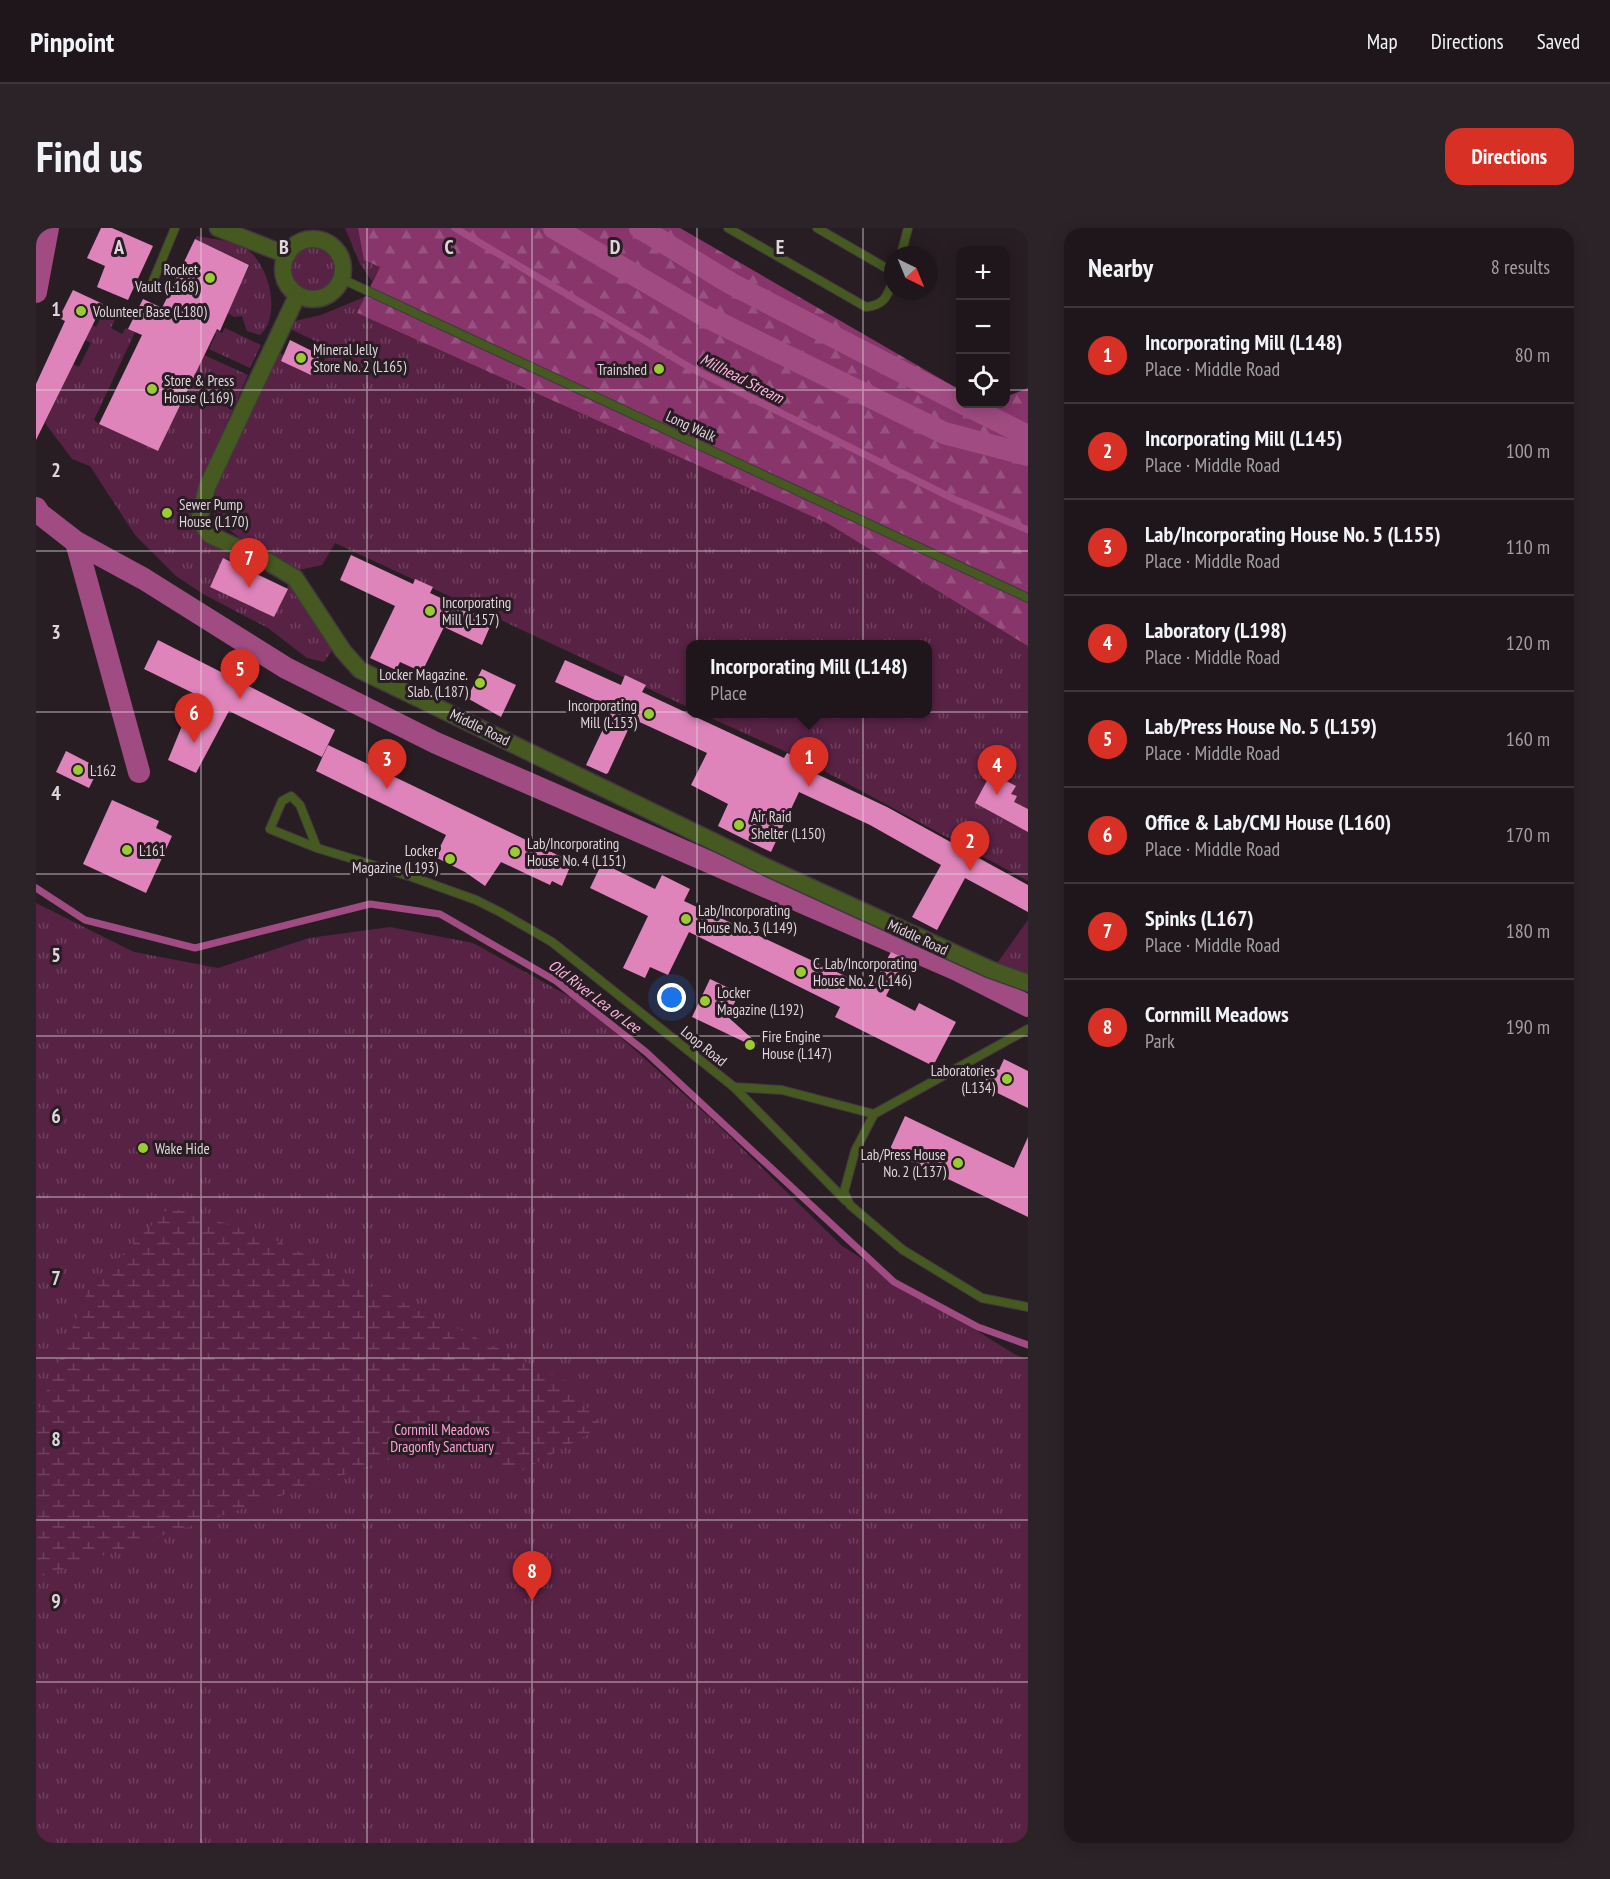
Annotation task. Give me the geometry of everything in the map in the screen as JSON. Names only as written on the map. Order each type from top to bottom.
[{"type":"street","points":[[218,228],[287,255]]},
{"type":"street","points":[[332,235],[344,266],[342,279],[334,292],[326,298],[316,300],[297,296],[285,282],[283,263],[287,255],[300,242],[332,235]]},
{"type":"street","name":"Middle Road","points":[[297,296],[207,487],[199,519],[210,535],[265,560],[295,578],[343,651],[360,670],[766,867],[989,969],[1028,983]]},
{"type":"lane","points":[[152,286],[176,228]]},
{"type":"lane","points":[[728,228],[866,307],[879,305],[884,300]]},
{"type":"lane","points":[[817,228],[884,267]]},
{"type":"lane","points":[[903,246],[908,228]]},
{"type":"lane","name":"Long Walk","points":[[342,279],[1028,598]]},
{"type":"lane","name":"Loop Road","points":[[317,848],[300,805],[291,796],[282,801],[270,830],[317,848],[412,876],[501,912],[552,942],[734,1087],[782,1090],[874,1114]]},
{"type":"lane","points":[[850,1205],[844,1192],[855,1151],[874,1114],[1026,1030]]},
{"type":"lane","points":[[734,1087],[850,1205],[903,1250],[982,1298],[1028,1307]]},
{"type":"green space","points":[[345,228],[373,228],[380,267],[372,281],[360,264]]},
{"type":"green space","points":[[358,228],[680,228],[956,388],[956,408],[1010,408],[1010,395],[1028,388],[1028,646],[827,523],[357,313],[380,267],[364,260]]},
{"type":"green space","points":[[197,236],[226,241],[243,247],[252,253],[259,263],[270,288],[271,302],[271,314],[267,326],[260,335],[247,331],[242,316],[234,317],[226,312],[250,265],[195,239]]},
{"type":"green space","points":[[308,244],[318,244],[327,248],[335,256],[339,270],[335,284],[327,292],[318,296],[308,296],[299,292],[291,284],[287,275],[287,265],[291,256],[299,248]]},
{"type":"green space","points":[[367,296],[1028,605],[1028,881],[802,759],[711,718],[932,718],[932,640],[686,640],[686,706],[335,543],[322,565],[294,571],[248,545],[214,517],[215,486],[287,336],[279,353],[319,371],[330,348],[286,327],[295,321],[321,315]]},
{"type":"green space","points":[[115,309],[119,311],[111,328],[122,334],[126,328],[135,332],[94,420],[99,424],[158,451],[204,355],[248,375],[200,483],[193,506],[196,523],[242,555],[240,560],[223,559],[210,586],[274,617],[289,584],[264,571],[266,568],[291,581],[335,646],[324,662],[307,658],[268,628],[203,594],[176,576],[135,535],[90,466],[72,459],[45,423],[73,364],[79,367],[91,343],[85,340],[92,325],[96,327],[103,313],[112,316]]},
{"type":"green space","points":[[210,327],[222,333],[225,328],[261,345],[250,368],[209,349],[216,334],[208,330]]},
{"type":"green space","name":"Cornmill Meadows Dragonfly Sanctuary","points":[[36,903],[134,952],[218,968],[309,938],[390,927],[473,943],[585,1005],[716,1123],[842,1246],[1014,1354],[1028,1360],[1028,1843],[36,1843]]},
{"type":"green space","points":[[1028,920],[1028,974],[998,962]]},
{"type":"green space","points":[[170,1207],[269,1237],[567,1382],[602,1427],[516,1474],[450,1439],[36,1578],[36,1417],[89,1288]]},
{"type":"building","points":[[101,228],[112,228],[153,246],[128,300],[97,287],[105,266],[87,258]]},
{"type":"building","name":"Store & Press House (L169)","points":[[195,239],[249,265],[220,331],[217,329],[158,451],[99,424],[142,335],[128,329],[143,299],[162,308]]},
{"type":"building","points":[[73,290],[103,304],[36,440],[36,384],[65,321],[59,318]]},
{"type":"building","name":"Mineral Jelly Store No. 2 (L165)","points":[[290,340],[320,355],[311,375],[281,361]]},
{"type":"building","name":"Incorporating Mill (L157)","points":[[351,555],[413,584],[415,579],[433,587],[430,593],[492,622],[482,645],[444,627],[422,672],[400,662],[396,670],[370,658],[395,606],[340,580]]},
{"type":"building","points":[[223,558],[288,589],[274,617],[210,587]]},
{"type":"building","points":[[158,640],[335,730],[322,757],[229,711],[196,773],[168,760],[195,694],[144,669]]},
{"type":"building","points":[[565,660],[621,685],[625,675],[646,685],[642,692],[686,712],[686,718],[698,718],[784,758],[787,753],[807,762],[804,768],[887,807],[956,845],[959,840],[979,851],[975,856],[1028,885],[1028,912],[965,878],[937,930],[912,917],[941,865],[870,825],[799,792],[771,852],[748,841],[718,826],[728,804],[691,785],[707,753],[633,719],[608,773],[586,765],[613,708],[555,682]]},
{"type":"building","points":[[482,669],[516,685],[501,717],[467,698]]},
{"type":"building","points":[[328,745],[572,862],[562,886],[552,881],[550,885],[501,862],[485,886],[465,872],[435,857],[446,835],[316,771]]},
{"type":"building","name":"L162","points":[[66,751],[99,768],[89,788],[56,772]]},
{"type":"building","points":[[991,773],[1016,786],[1011,794],[1017,796],[1014,802],[1028,809],[1028,832],[975,803]]},
{"type":"building","name":"L161","points":[[112,800],[159,821],[156,828],[172,836],[146,893],[83,864]]},
{"type":"building","points":[[602,863],[655,889],[662,875],[690,889],[684,901],[871,988],[891,952],[905,959],[886,996],[915,1011],[919,1003],[956,1022],[933,1066],[835,1017],[840,1007],[689,932],[668,975],[650,967],[645,978],[623,968],[648,916],[590,888]]},
{"type":"building","points":[[710,979],[739,993],[728,1017],[757,1043],[755,1047],[692,1017]]},
{"type":"building","name":"Laboratories (L134)","points":[[1004,1059],[1028,1071],[1028,1108],[983,1086],[992,1066],[999,1070]]},
{"type":"building","name":"Lab/Press House No. 2 (L137)","points":[[905,1116],[1014,1168],[1028,1137],[1028,1217],[889,1151]]},
{"type":"waterway","points":[[36,292],[48,228]]},
{"type":"waterway","name":"Millhead Stream","points":[[455,228],[691,368],[954,499],[1028,530]]},
{"type":"waterway","points":[[554,228],[705,316],[944,433],[1028,455]]},
{"type":"waterway","points":[[640,228],[730,283],[956,400]]},
{"type":"waterway","points":[[972,408],[1028,436]]},
{"type":"waterway","points":[[36,508],[40,514],[76,542],[144,579],[286,668],[436,743],[957,970],[1028,1006]]},
{"type":"waterway","points":[[76,542],[139,772]]},
{"type":"waterway","name":"Old River Lea or Lee","points":[[36,888],[85,920],[195,948],[370,904],[440,914],[556,981],[646,1052],[894,1282],[978,1327],[1028,1345]]},
{"type":"place","name":"Rocket Vault (L168)","points":[[210,278]]},
{"type":"place","name":"Volunteer Base (L180)","points":[[81,311]]},
{"type":"place","name":"Mineral Jelly Store No. 2 (L165)","points":[[301,358]]},
{"type":"place","name":"Trainshed","points":[[659,369]]},
{"type":"place","name":"Store & Press House (L169)","points":[[152,389]]},
{"type":"place","name":"Sewer Pump House (L170)","points":[[167,513]]},
{"type":"place","name":"Spinks (L167)","points":[[249,588]]},
{"type":"place","name":"Incorporating Mill (L157)","points":[[430,611]]},
{"type":"place","name":"Locker Magazine. Slab. (L187)","points":[[480,683]]},
{"type":"place","name":"Lab/Press House No. 5 (L159)","points":[[240,699]]},
{"type":"place","name":"Incorporating Mill (L153)","points":[[649,714]]},
{"type":"place","name":"Office & Lab/CMJ House (L160)","points":[[194,743]]},
{"type":"place","name":"L162","points":[[78,770]]},
{"type":"place","name":"Incorporating Mill (L148)","points":[[809,787]]},
{"type":"place","name":"Lab/Incorporating House No. 5 (L155)","points":[[387,789]]},
{"type":"place","name":"Laboratory (L198)","points":[[997,795]]},
{"type":"place","name":"Air Raid Shelter (L150)","points":[[739,825]]},
{"type":"place","name":"L161","points":[[127,850]]},
{"type":"place","name":"Lab/Incorporating House No. 4 (L151)","points":[[515,852]]},
{"type":"place","name":"Locker Magazine (L193)","points":[[450,859]]},
{"type":"place","name":"Incorporating Mill (L145)","points":[[970,871]]},
{"type":"place","name":"Lab/Incorporating House No. 3 (L149)","points":[[686,919]]},
{"type":"place","name":"C. Lab/Incorporating House No. 2 (L146)","points":[[801,972]]},
{"type":"place","name":"Locker Magazine (L192)","points":[[705,1001]]},
{"type":"place","name":"Fire Engine House (L147)","points":[[750,1045]]},
{"type":"place","name":"Laboratories (L134)","points":[[1007,1079]]},
{"type":"place","name":"Wake Hide","points":[[143,1148]]},
{"type":"place","name":"Lab/Press House No. 2 (L137)","points":[[958,1163]]},
{"type":"place","name":"Cornmill Meadows","points":[[532,1601]]}]
